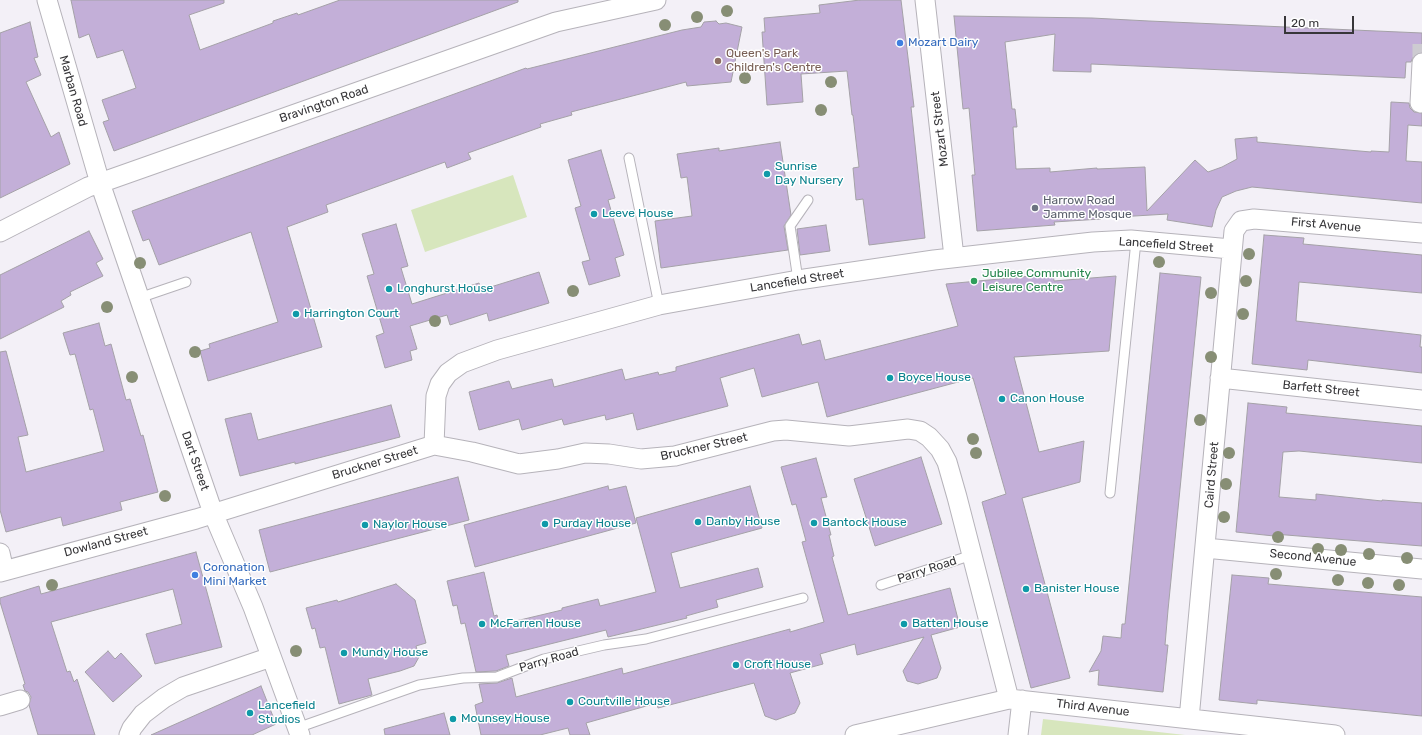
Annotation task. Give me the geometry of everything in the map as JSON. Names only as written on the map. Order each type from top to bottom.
[{"type":"street","name":"Marban Road","points":[[47,0],[100,182]]},
{"type":"street","name":"Bravington Road","points":[[0,232],[100,182],[556,22],[656,0]]},
{"type":"street","name":"Mozart Street","points":[[925,0],[954,257]]},
{"type":"street","points":[[1420,103],[1422,63]]},
{"type":"street","name":"Dart Street","points":[[100,182],[213,513],[253,607],[298,732]]},
{"type":"street","name":"First Avenue","points":[[1233,240],[1241,221],[1254,219],[1422,233]]},
{"type":"street","name":"Lancefield Street","points":[[434,445],[436,396],[440,384],[448,373],[462,363],[497,350],[659,305],[798,280],[954,257],[1093,242],[1233,240]]},
{"type":"street","name":"Caird Street","points":[[1189,719],[1233,240]]},
{"type":"street","name":"Barfett Street","points":[[1220,378],[1422,400]]},
{"type":"street","name":"Bruckner Street","points":[[213,513],[434,445],[519,464],[558,459],[586,453],[609,454],[641,459],[675,456],[773,431],[786,430],[850,436],[908,429],[920,431],[929,437],[940,448],[947,462],[972,555],[1016,699]]},
{"type":"street","name":"Dowland Street","points":[[1,565],[213,513]]},
{"type":"street","name":"Second Avenue","points":[[1205,548],[1422,569]]},
{"type":"street","points":[[129,735],[132,728],[143,714],[164,698],[183,687],[271,657]]},
{"type":"street","points":[[1016,699],[1018,735]]},
{"type":"street","name":"Third Avenue","points":[[854,735],[1016,699],[1335,735]]},
{"type":"street","points":[[0,706],[20,700]]},
{"type":"lane","points":[[629,158],[659,305]]},
{"type":"lane","points":[[798,280],[790,226],[808,200]]},
{"type":"lane","points":[[1110,493],[1136,241]]},
{"type":"lane","points":[[139,298],[186,282]]},
{"type":"lane","name":"Parry Road","points":[[881,585],[972,555]]},
{"type":"lane","name":"Parry Road","points":[[298,732],[419,685],[463,678],[497,677],[544,659],[604,645],[646,639],[803,598]]},
{"type":"green space","points":[[513,175],[527,217],[425,252],[411,210]]},
{"type":"green space","points":[[1043,719],[1185,735],[1041,735]]},
{"type":"building","points":[[71,0],[224,0],[224,3],[189,15],[200,50],[273,23],[273,21],[297,13],[298,15],[340,0],[518,0],[518,2],[114,151],[103,122],[109,120],[102,100],[136,88],[123,50],[97,58],[89,34],[79,38]]},
{"type":"building","points":[[860,0],[901,0],[914,107],[911,107],[925,238],[869,245],[863,199],[856,200],[853,168],[859,167],[847,71],[801,74],[803,102],[767,105],[762,32],[765,32],[764,18],[820,13],[819,5]]},
{"type":"building","points":[[954,16],[1092,18],[1422,33],[1422,52],[1417,53],[1411,62],[1406,62],[1405,78],[1091,64],[1091,72],[1053,71],[1055,34],[1005,42],[1012,109],[1015,109],[1017,127],[1013,127],[1016,169],[1050,168],[1050,172],[1097,168],[1145,167],[1147,211],[1195,160],[1208,172],[1237,159],[1235,139],[1257,137],[1257,142],[1371,152],[1389,152],[1391,102],[1409,103],[1410,108],[1414,112],[1422,113],[1422,126],[1408,125],[1406,161],[1422,162],[1422,203],[1252,187],[1236,191],[1222,197],[1216,210],[1212,227],[1167,220],[1168,214],[1054,222],[1055,225],[977,231],[972,175],[975,175],[969,108],[963,109]]},
{"type":"building","points":[[716,21],[719,24],[726,23],[742,27],[731,82],[687,86],[686,82],[571,112],[572,115],[540,124],[541,127],[468,153],[471,159],[447,168],[445,162],[326,205],[328,212],[287,227],[322,347],[208,381],[200,351],[210,348],[209,344],[278,322],[251,232],[159,265],[149,239],[143,241],[132,211],[526,68],[527,69],[682,30],[701,27],[704,22]]},
{"type":"building","points":[[30,22],[38,57],[34,58],[41,75],[26,82],[51,137],[59,132],[70,164],[0,198],[0,33]]},
{"type":"building","points":[[780,142],[791,215],[784,226],[788,250],[661,268],[655,221],[692,216],[687,177],[681,178],[677,154],[719,148],[719,151]]},
{"type":"building","name":"Leeve House","points":[[601,150],[615,198],[608,200],[624,255],[615,258],[620,276],[589,285],[582,262],[590,260],[575,208],[581,206],[568,160]]},
{"type":"building","points":[[396,224],[408,266],[401,268],[412,304],[479,283],[481,290],[539,272],[549,303],[489,321],[487,313],[450,325],[447,315],[410,326],[417,349],[410,351],[412,360],[385,368],[376,336],[384,333],[367,276],[374,274],[362,234]]},
{"type":"building","points":[[826,225],[830,251],[800,255],[797,229]]},
{"type":"building","points":[[89,231],[103,259],[96,263],[103,276],[70,292],[71,295],[61,301],[64,307],[0,339],[0,275]]},
{"type":"building","points":[[1264,235],[1304,238],[1303,244],[1422,255],[1422,293],[1299,282],[1296,321],[1421,335],[1420,347],[1422,347],[1422,373],[1308,360],[1307,370],[1252,364]]},
{"type":"building","points":[[1160,273],[1201,277],[1168,610],[1165,645],[1168,645],[1163,692],[1098,685],[1099,670],[1089,672],[1101,651],[1103,636],[1121,638],[1122,624],[1125,624]]},
{"type":"building","points":[[1053,274],[1054,281],[1116,276],[1109,351],[1014,357],[1039,452],[1084,441],[1080,482],[1022,498],[1070,678],[1031,688],[982,502],[1006,494],[973,378],[827,417],[818,382],[762,397],[754,368],[720,378],[728,406],[637,430],[633,413],[606,420],[605,415],[564,425],[562,419],[522,430],[519,419],[479,430],[469,392],[509,381],[512,389],[552,379],[554,387],[622,369],[625,380],[658,372],[659,375],[676,371],[676,367],[799,334],[802,345],[820,340],[825,360],[958,326],[946,284]]},
{"type":"building","points":[[99,323],[105,346],[111,344],[126,400],[130,399],[141,436],[143,435],[158,492],[120,502],[122,510],[63,526],[61,517],[6,532],[0,510],[0,352],[6,351],[28,435],[18,437],[26,472],[104,451],[93,409],[90,410],[75,354],[70,355],[63,333]]},
{"type":"building","points":[[1248,403],[1287,407],[1286,413],[1422,426],[1422,463],[1299,451],[1283,452],[1279,497],[1316,500],[1316,494],[1382,501],[1422,503],[1422,546],[1236,532]]},
{"type":"building","points":[[391,405],[400,437],[295,464],[295,462],[240,476],[225,419],[251,413],[258,440]]},
{"type":"building","points":[[921,457],[942,524],[875,546],[854,479]]},
{"type":"building","points":[[816,458],[827,497],[821,498],[831,535],[829,535],[834,556],[832,557],[848,615],[950,588],[960,627],[931,635],[941,668],[937,678],[918,684],[907,681],[903,671],[924,637],[857,655],[855,644],[820,654],[823,664],[790,673],[800,703],[795,713],[776,720],[765,716],[754,683],[658,708],[657,703],[586,723],[590,735],[570,735],[568,728],[540,735],[481,735],[475,705],[483,702],[479,684],[497,683],[512,678],[516,697],[622,668],[623,674],[790,629],[790,632],[824,622],[802,542],[806,541],[796,504],[792,505],[781,467]]},
{"type":"building","name":"Naylor House","points":[[458,477],[469,520],[270,572],[259,530]]},
{"type":"building","name":"Purday House","points":[[608,486],[609,490],[626,486],[636,523],[475,567],[464,525]]},
{"type":"building","points":[[750,486],[762,528],[671,553],[680,588],[758,568],[763,587],[716,600],[718,607],[686,616],[687,618],[608,637],[606,630],[506,655],[509,666],[496,671],[476,672],[465,623],[461,624],[457,605],[453,606],[447,581],[484,572],[494,616],[497,615],[499,625],[562,610],[562,608],[598,599],[600,606],[656,592],[636,518]]},
{"type":"building","points":[[196,552],[222,647],[155,664],[146,634],[182,624],[173,589],[51,622],[67,672],[70,671],[74,682],[77,679],[95,735],[38,735],[29,705],[31,697],[28,692],[25,691],[23,685],[25,684],[0,598],[39,586],[41,594]]},
{"type":"building","points":[[1232,575],[1269,578],[1268,584],[1422,597],[1422,716],[1257,700],[1257,704],[1219,700]]},
{"type":"building","points":[[396,584],[415,600],[426,643],[416,646],[419,657],[414,666],[368,679],[372,695],[339,704],[325,647],[320,648],[315,628],[312,629],[306,608],[337,600],[338,602]]},
{"type":"building","points":[[108,651],[115,659],[121,653],[142,676],[113,702],[85,672]]},
{"type":"building","points":[[261,686],[276,724],[252,735],[151,735]]},
{"type":"building","points":[[444,713],[450,735],[385,735],[384,729]]},
{"type":"tunnel","points":[[1422,44],[1422,63]]},
{"type":"place","name":"Mozart Dairy","points":[[900,43]]},
{"type":"place","name":"Queen's Park Children's Centre","points":[[718,61]]},
{"type":"place","name":"Sunrise Day Nursery","points":[[767,174]]},
{"type":"place","name":"Harrow Road Jamme Mosque","points":[[1035,208]]},
{"type":"place","name":"Leeve House","points":[[594,214]]},
{"type":"place","name":"Jubilee Community Leisure Centre","points":[[974,281]]},
{"type":"place","name":"Longhurst House","points":[[389,289]]},
{"type":"place","name":"Harrington Court","points":[[296,314]]},
{"type":"place","name":"Boyce House","points":[[890,378]]},
{"type":"place","name":"Canon House","points":[[1002,399]]},
{"type":"place","name":"Danby House","points":[[698,522]]},
{"type":"place","name":"Bantock House","points":[[814,523]]},
{"type":"place","name":"Purday House","points":[[545,524]]},
{"type":"place","name":"Naylor House","points":[[365,525]]},
{"type":"place","name":"Coronation Mini Market","points":[[195,575]]},
{"type":"place","name":"Banister House","points":[[1026,589]]},
{"type":"place","name":"McFarren House","points":[[482,624]]},
{"type":"place","name":"Batten House","points":[[904,624]]},
{"type":"place","name":"Mundy House","points":[[344,653]]},
{"type":"place","name":"Croft House","points":[[736,665]]},
{"type":"place","name":"Courtville House","points":[[570,702]]},
{"type":"place","name":"Lancefield Studios","points":[[250,713]]},
{"type":"place","name":"Mounsey House","points":[[453,719]]}]
